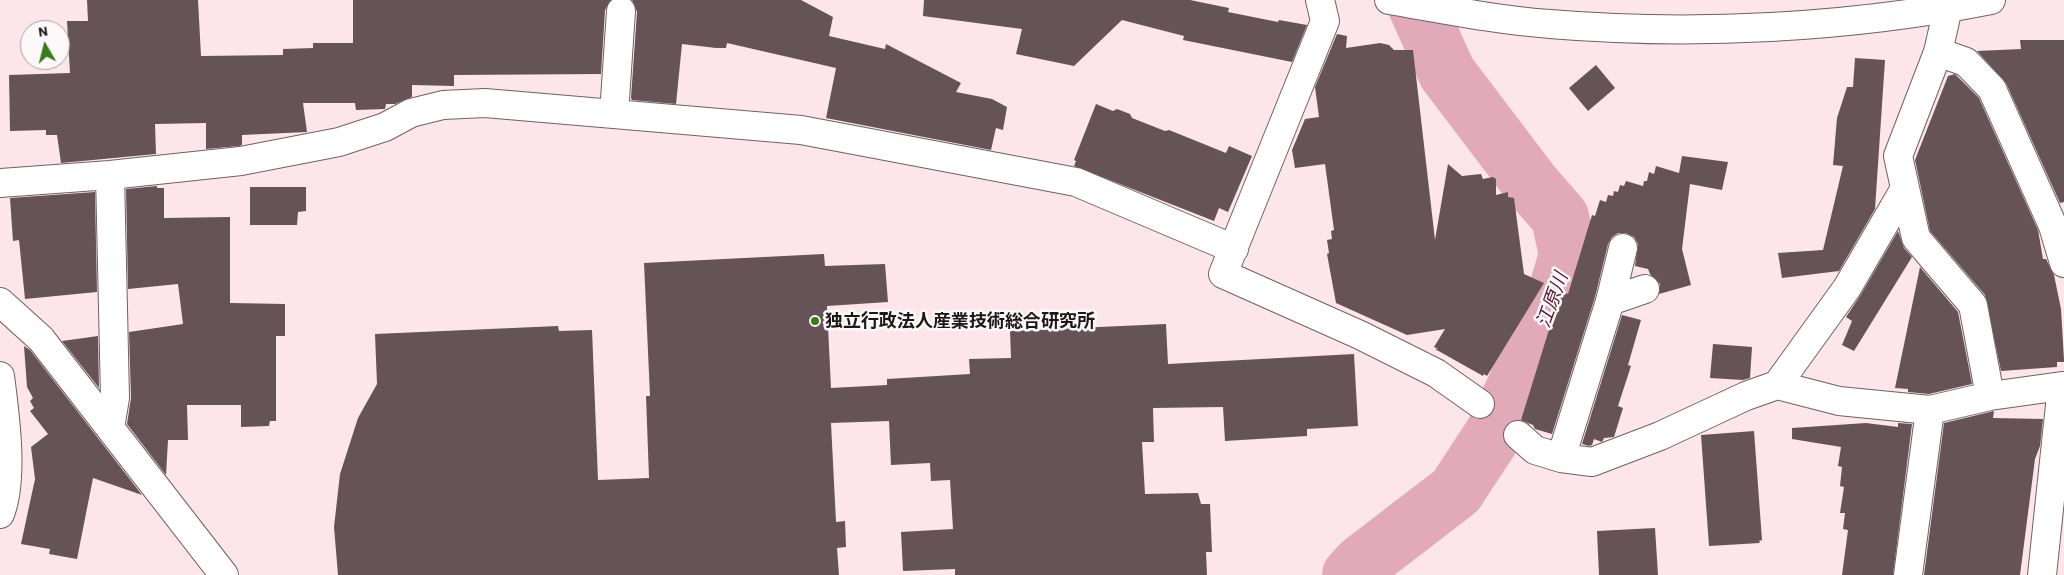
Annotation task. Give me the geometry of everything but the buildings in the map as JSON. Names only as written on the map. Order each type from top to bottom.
[{"type":"street","points":[[1320,0],[1325,21],[1234,249],[1222,274],[1360,335],[1436,372],[1480,404]]},
{"type":"street","points":[[1389,0],[1548,24],[1661,30],[1777,27],[1948,8],[1991,0]]},
{"type":"street","points":[[1948,8],[1938,52],[1898,156],[1916,238],[1973,304],[1990,396]]},
{"type":"street","points":[[614,114],[621,11]]},
{"type":"street","points":[[1938,52],[1966,62],[1992,89],[2054,226],[2064,263]]},
{"type":"street","points":[[0,184],[110,175],[240,161],[339,142],[385,127],[411,113],[443,104],[485,103],[801,130],[1076,182],[1234,249]]},
{"type":"street","points":[[110,175],[115,398],[110,428]]},
{"type":"street","points":[[1777,385],[1847,288],[1904,190]]},
{"type":"street","points":[[1561,458],[1610,301],[1623,248]]},
{"type":"street","points":[[1610,301],[1645,288]]},
{"type":"street","points":[[0,302],[40,339],[224,575]]},
{"type":"street","points":[[0,376],[4,408],[7,482],[0,514]]},
{"type":"street","points":[[1518,435],[1535,450],[1561,458],[1592,462],[1660,436],[1746,396],[1777,385],[1839,401],[1930,410],[1990,396],[2063,385],[2054,547],[2042,575]]},
{"type":"street","points":[[1908,575],[1930,410]]},
{"type":"waterway","name":"江原川","points":[[1351,575],[1361,564],[1456,491],[1494,433],[1553,306],[1568,255],[1560,217],[1532,185],[1447,73],[1414,0]]},
{"type":"place","name":"独立行政法人産業技術総合研究所","points":[[815,321]]}]
